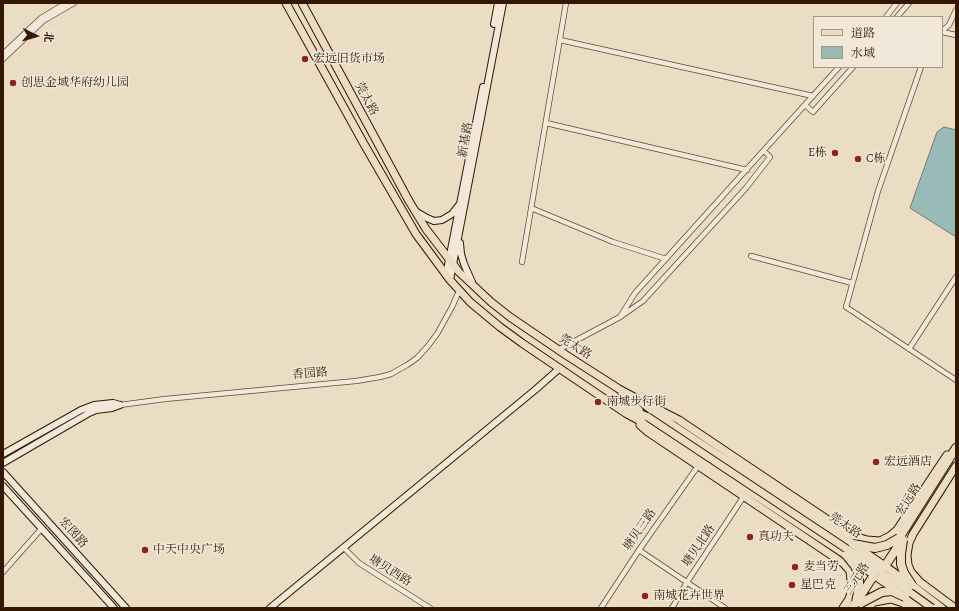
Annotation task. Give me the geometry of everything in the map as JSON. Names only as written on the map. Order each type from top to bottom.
[{"type":"highway","name":"宏远路","points":[[884,565],[954,458],[956,447]]},
{"type":"highway","points":[[853,544],[875,548],[901,539],[901,564],[904,573],[912,585]]},
{"type":"highway","points":[[846,555],[855,566],[859,576],[859,606]]},
{"type":"highway","name":"三元路","points":[[859,606],[884,565]]},
{"type":"highway","points":[[859,606],[882,592],[892,591],[906,597]]},
{"type":"main road","name":"莞太路","points":[[286,3],[416,234],[448,278],[470,302],[500,327],[627,414],[653,428],[846,555],[921,608]]},
{"type":"main road","name":"莞太路","points":[[302,3],[414,210],[426,229],[452,262],[473,285],[510,317],[558,350],[619,389],[636,398],[659,416],[853,544],[942,608]]},
{"type":"main road","points":[[619,389],[632,404],[648,417],[880,571],[932,608]]},
{"type":"main road","points":[[636,398],[679,420],[854,536],[867,540],[890,543],[899,548],[905,556],[911,572],[920,582],[955,608]]},
{"type":"main road","points":[[610,401],[630,408],[648,417]]},
{"type":"main road","points":[[627,414],[648,432],[843,563],[850,571],[852,580],[852,589],[849,599],[843,608]]},
{"type":"main road","points":[[911,608],[903,603],[891,599],[873,599],[856,589],[850,571],[851,561],[862,546],[871,542],[880,541],[890,536],[896,530],[948,454],[956,447]]},
{"type":"main road","points":[[859,606],[892,597],[900,592],[906,584],[909,575],[907,555],[909,543],[913,534],[956,466]]},
{"type":"street","points":[[3,54],[41,18],[66,3]]},
{"type":"street","points":[[3,59],[43,21],[74,3]]},
{"type":"street","name":"新基路","points":[[452,262],[461,202],[498,3]]},
{"type":"street","name":"新基路","points":[[448,278],[460,234],[503,3]]},
{"type":"street","points":[[522,262],[566,3]]},
{"type":"street","points":[[887,16],[897,3]]},
{"type":"street","points":[[898,16],[909,3]]},
{"type":"street","points":[[943,31],[949,25],[956,10]]},
{"type":"street","points":[[943,32],[956,35]]},
{"type":"street","points":[[560,40],[813,96]]},
{"type":"street","points":[[620,317],[634,293],[838,68]]},
{"type":"street","points":[[805,105],[813,112],[852,68]]},
{"type":"street","points":[[921,68],[878,190],[846,307],[956,380]]},
{"type":"street","points":[[546,123],[747,170]]},
{"type":"street","points":[[558,350],[620,317],[643,301],[746,188],[770,157],[764,151]]},
{"type":"street","points":[[414,210],[434,221],[442,220],[452,214],[461,202]]},
{"type":"street","points":[[531,208],[613,242],[666,259]]},
{"type":"street","points":[[460,234],[461,254],[467,273],[473,285]]},
{"type":"street","points":[[751,256],[852,283]]},
{"type":"street","points":[[909,349],[956,277]]},
{"type":"street","name":"香园路","points":[[3,462],[96,410],[165,399],[356,381],[391,374],[417,358],[428,346],[437,334],[459,291]]},
{"type":"street","points":[[270,608],[560,368]]},
{"type":"street","name":"香园路","points":[[3,454],[81,410],[98,405],[113,403],[120,405]]},
{"type":"street","name":"塘贝三路","points":[[601,608],[639,550],[698,466]]},
{"type":"street","name":"宏图路","points":[[3,472],[126,608]]},
{"type":"street","name":"宏图路","points":[[3,486],[114,608]]},
{"type":"street","name":"塘贝北路","points":[[672,608],[687,582],[744,496]]},
{"type":"street","points":[[3,572],[42,528]]},
{"type":"street","name":"塘贝西路","points":[[343,547],[359,563],[430,608]]},
{"type":"street","points":[[639,550],[725,608]]},
{"type":"water","points":[[944,127],[956,130],[956,237],[910,208],[937,132]]},
{"type":"place","name":"宏远旧货市场","points":[[305,59]]},
{"type":"place","name":"创思金域华府幼儿园","points":[[13,83]]},
{"type":"place","name":"E栋","points":[[835,153]]},
{"type":"place","name":"C栋","points":[[858,159]]},
{"type":"place","name":"南城步行街","points":[[598,402]]},
{"type":"place","name":"宏远酒店","points":[[876,462]]},
{"type":"place","name":"真功夫","points":[[750,537]]},
{"type":"place","name":"中天中央广场","points":[[145,550]]},
{"type":"place","name":"麦当劳","points":[[795,567]]},
{"type":"place","name":"星巴克","points":[[792,585]]},
{"type":"place","name":"南城花卉世界","points":[[645,596]]}]
